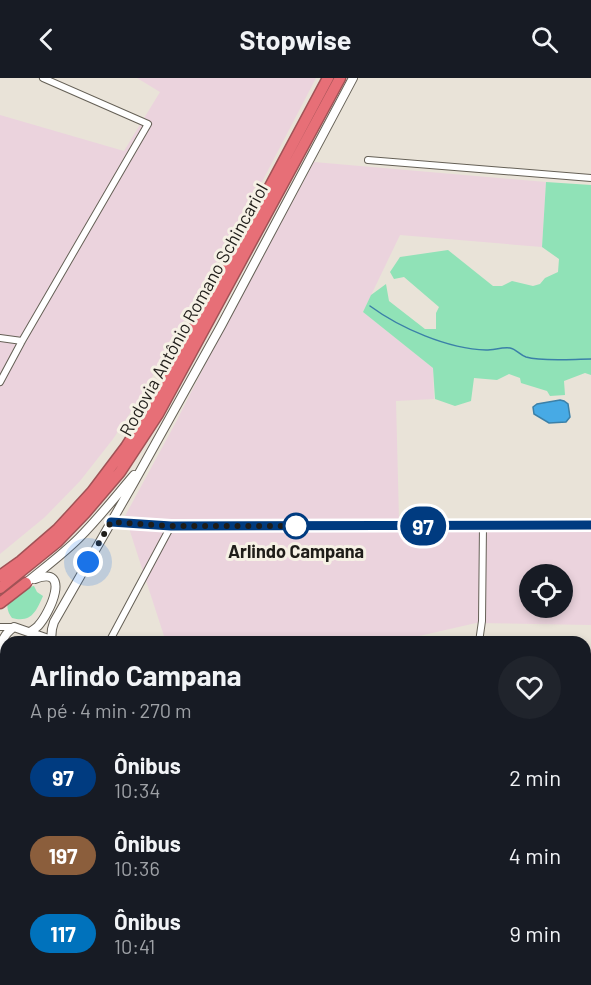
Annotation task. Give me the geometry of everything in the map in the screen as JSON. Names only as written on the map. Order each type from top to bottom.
[{"type":"highway","name":"Rodovia Antônio Romano Schincariol","points":[[0,576],[58,529],[92,492],[126,447],[154,403],[328,78]]},
{"type":"highway","name":"Rodovia Antônio Romano Schincariol","points":[[0,588],[57,542],[120,472],[158,414],[340,78]]},
{"type":"highway","points":[[0,603],[26,583]]},
{"type":"street","points":[[0,382],[148,124],[44,78]]},
{"type":"street","points":[[53,636],[54,622],[221,326],[353,78]]},
{"type":"street","points":[[368,160],[591,178]]},
{"type":"street","points":[[0,338],[22,341]]},
{"type":"street","points":[[26,583],[55,560],[84,532],[146,460]]},
{"type":"street","points":[[111,522],[171,526],[591,525]]},
{"type":"street","points":[[480,636],[483,525]]},
{"type":"street","points":[[112,636],[171,526]]},
{"type":"street","points":[[26,583],[45,576],[55,580],[56,587],[42,621],[30,632]]},
{"type":"street","points":[[0,627],[14,627],[41,636]]},
{"type":"street","points":[[5,636],[14,627]]},
{"type":"shaded area","points":[[137,78],[316,78],[264,178],[142,395],[113,439],[80,481],[45,517],[0,554],[0,115],[124,151],[160,92]]},
{"type":"shaded area","points":[[314,162],[546,182],[542,247],[400,235],[363,312],[433,368],[434,399],[396,401],[399,519],[591,519],[591,625],[476,623],[419,636],[164,636],[125,516]]},
{"type":"green space","points":[[546,182],[591,185],[591,375],[585,373],[564,381],[565,395],[550,396],[547,391],[521,383],[520,378],[509,374],[497,380],[474,378],[471,401],[455,406],[435,399],[433,368],[363,312],[371,295],[386,284],[389,301],[425,329],[436,329],[436,313],[439,307],[404,277],[394,279],[390,272],[400,257],[448,250],[493,286],[502,286],[512,281],[533,286],[540,284],[545,278],[558,272],[559,259],[542,247]]},
{"type":"green space","points":[[34,586],[43,596],[35,611],[24,619],[12,618],[8,611],[8,603],[12,598]]},
{"type":"water","points":[[560,400],[568,404],[570,417],[566,422],[549,423],[534,414],[533,407],[537,404]]},
{"type":"waterway","points":[[370,306],[395,322],[425,336],[456,346],[486,350],[510,348],[526,357],[541,359],[591,359]]},
{"type":"bus line","name":"97","points":[[111,522],[171,526],[591,525]]},
{"type":"place","name":"Arlindo Campana","points":[[296,526]]},
{"type":"route","points":[[88,562],[111,522],[171,526],[306,526],[296,526]]}]
